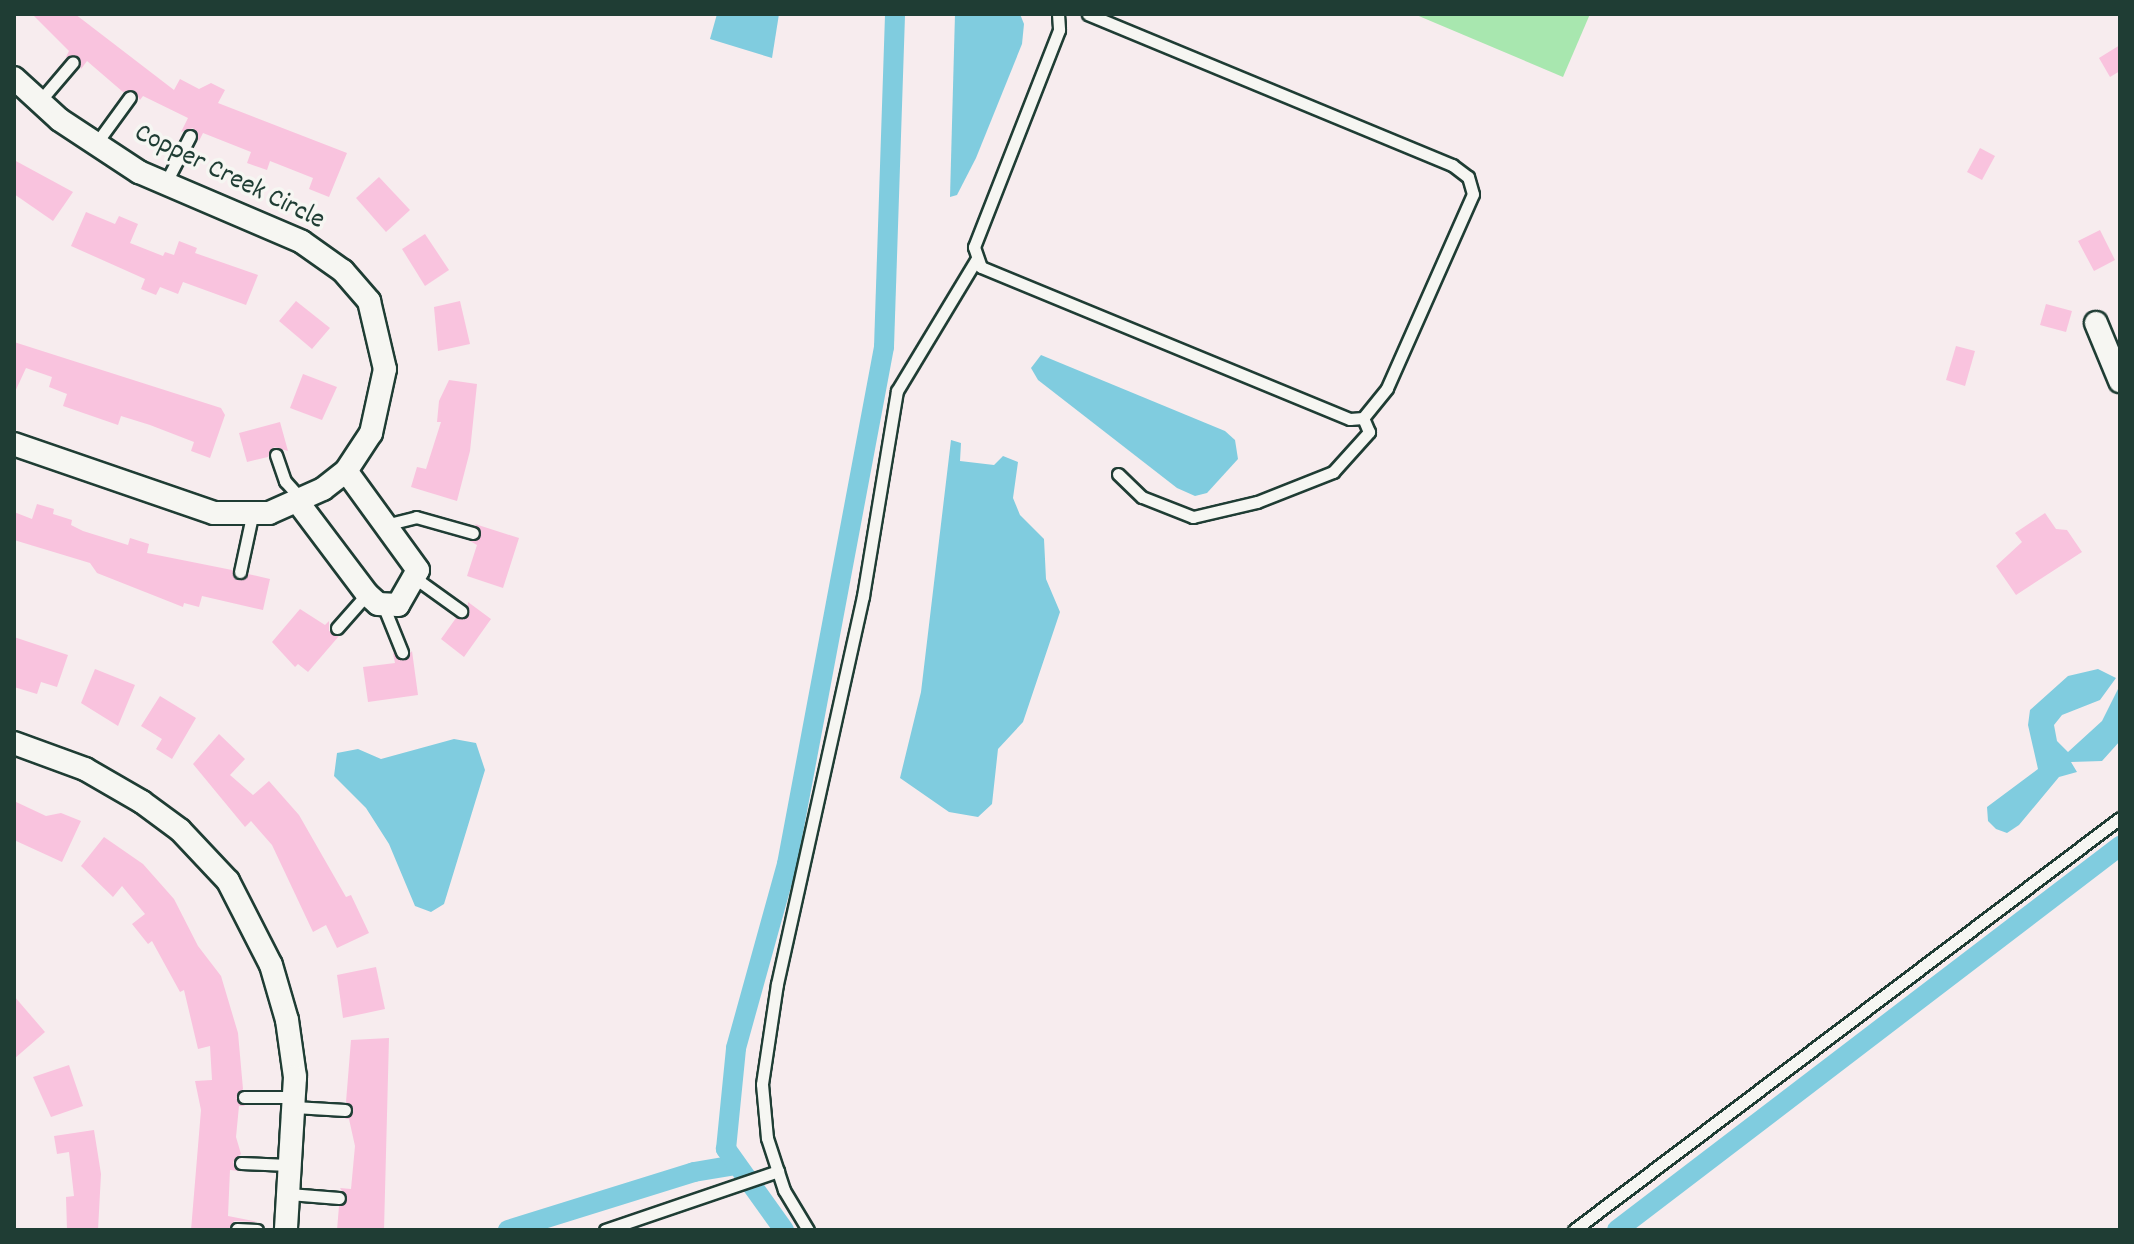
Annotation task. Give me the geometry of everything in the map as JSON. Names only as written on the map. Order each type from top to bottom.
[{"type":"street","name":"Copper Creek Circle","points":[[14,78],[94,145],[165,184],[302,242],[343,271],[369,301],[380,330],[385,369],[380,407],[346,471]]},
{"type":"street","points":[[2096,323],[2120,381]]},
{"type":"street","points":[[14,444],[214,513],[252,516],[299,500],[346,471],[418,570],[398,605],[374,599],[299,500]]},
{"type":"street","points":[[14,743],[85,769],[142,802],[180,830],[228,881],[271,965],[287,1020],[294,1102],[286,1230]]},
{"type":"lane","points":[[1058,14],[1059,30],[974,247],[976,260],[981,267],[1350,419],[1363,418],[1387,388],[1473,194],[1468,177],[1452,165],[1088,14]]},
{"type":"lane","points":[[39,102],[73,62]]},
{"type":"lane","points":[[94,145],[130,97]]},
{"type":"lane","points":[[165,184],[190,136]]},
{"type":"lane","points":[[808,1230],[777,1171],[767,1138],[762,1084],[775,998],[863,596],[897,391],[976,260]]},
{"type":"lane","points":[[1118,474],[1142,497],[1193,517],[1257,502],[1333,472],[1369,432],[1363,418]]},
{"type":"lane","points":[[276,455],[285,481],[299,500]]},
{"type":"lane","points":[[240,572],[252,516]]},
{"type":"lane","points":[[385,525],[416,517],[473,533]]},
{"type":"lane","points":[[415,578],[461,611]]},
{"type":"lane","points":[[337,628],[374,599],[402,652]]},
{"type":"lane","points":[[1574,1230],[2120,818]]},
{"type":"lane","points":[[244,1097],[345,1110]]},
{"type":"lane","points":[[241,1163],[289,1165]]},
{"type":"lane","points":[[605,1230],[727,1185],[777,1171]]},
{"type":"lane","points":[[289,1194],[339,1198]]},
{"type":"lane","points":[[237,1229],[257,1230]]},
{"type":"green space","points":[[1414,14],[1590,14],[1563,77]]},
{"type":"water","points":[[717,14],[779,14],[772,58],[710,39]]},
{"type":"water","points":[[955,14],[1020,14],[1024,24],[1022,44],[976,158],[957,195],[950,197]]},
{"type":"water","points":[[1041,355],[1225,431],[1235,440],[1238,459],[1207,493],[1195,496],[1177,488],[1038,380],[1031,368]]},
{"type":"water","points":[[951,440],[961,443],[960,461],[994,465],[1003,456],[1018,462],[1013,498],[1020,515],[1044,539],[1046,579],[1060,612],[1023,722],[998,749],[992,804],[978,817],[949,812],[900,778],[921,692]]},
{"type":"water","points":[[2098,669],[2116,678],[2100,700],[2062,715],[2054,725],[2057,741],[2068,752],[2102,721],[2120,685],[2120,741],[2102,761],[2071,762],[2077,772],[2059,777],[2019,825],[2007,833],[1996,829],[1988,821],[1987,807],[2038,769],[2028,725],[2030,710],[2068,676]]},
{"type":"water","points":[[454,739],[476,743],[485,770],[444,904],[431,912],[415,906],[389,844],[366,808],[334,776],[337,753],[358,749],[381,759]]},
{"type":"building","points":[[32,14],[75,14],[174,90],[180,79],[199,89],[211,83],[225,90],[218,103],[347,153],[329,197],[309,189],[313,178],[270,161],[267,170],[247,163],[251,152],[203,133],[199,141],[193,128],[181,132],[188,118],[143,96],[140,100],[134,90],[123,92],[87,61],[81,69],[79,56],[66,57],[69,51]]},
{"type":"building","points":[[2120,45],[2120,71],[2110,77],[2099,58]]},
{"type":"building","points":[[1980,148],[1995,156],[1982,180],[1967,172]]},
{"type":"building","points":[[14,160],[73,192],[53,221],[14,194]]},
{"type":"building","points":[[379,177],[410,210],[386,232],[356,198]]},
{"type":"building","points":[[86,212],[115,224],[119,216],[138,224],[130,243],[163,256],[165,252],[174,255],[179,241],[197,248],[195,253],[258,275],[246,305],[183,282],[178,294],[160,287],[156,295],[141,289],[145,279],[71,246]]},
{"type":"building","points":[[2100,230],[2115,260],[2094,271],[2078,241]]},
{"type":"building","points":[[425,234],[449,270],[425,286],[402,249]]},
{"type":"building","points":[[296,301],[330,328],[312,349],[279,321]]},
{"type":"building","points":[[460,301],[470,344],[438,351],[434,307]]},
{"type":"building","points":[[2046,304],[2072,311],[2066,332],[2040,325]]},
{"type":"building","points":[[14,342],[221,408],[225,415],[210,458],[191,451],[194,442],[150,425],[121,416],[118,425],[63,406],[67,394],[49,387],[52,377],[26,368],[14,394]]},
{"type":"building","points":[[1956,346],[1975,351],[1965,386],[1946,380]]},
{"type":"building","points":[[303,374],[337,387],[322,420],[290,408]]},
{"type":"building","points":[[449,380],[477,384],[470,451],[457,501],[411,487],[417,467],[426,469],[441,422],[437,422],[439,401]]},
{"type":"building","points":[[280,422],[288,451],[274,447],[268,457],[247,462],[239,433]]},
{"type":"building","points":[[37,504],[54,509],[53,514],[72,520],[71,525],[83,531],[128,545],[130,538],[149,544],[147,553],[232,570],[239,580],[248,574],[270,579],[263,610],[202,596],[199,607],[184,603],[183,607],[97,573],[90,563],[14,540],[14,512],[32,519]]},
{"type":"building","points":[[2045,513],[2056,529],[2067,530],[2082,552],[2016,595],[1996,566],[2022,542],[2015,533]]},
{"type":"building","points":[[475,524],[519,538],[503,588],[467,576],[477,545],[470,541],[481,535]]},
{"type":"building","points":[[468,602],[491,619],[464,657],[441,639],[456,618],[467,617]]},
{"type":"building","points":[[300,609],[325,625],[329,621],[329,631],[339,636],[308,672],[298,664],[295,667],[272,642]]},
{"type":"building","points":[[14,637],[68,655],[57,687],[41,682],[37,694],[14,687]]},
{"type":"building","points":[[412,651],[418,695],[368,702],[363,667],[395,663],[393,653],[404,660]]},
{"type":"building","points":[[95,669],[135,685],[118,726],[81,703]]},
{"type":"building","points":[[160,696],[196,718],[172,759],[156,749],[162,739],[141,726]]},
{"type":"building","points":[[219,734],[245,759],[230,775],[253,795],[269,781],[299,815],[346,897],[351,895],[369,933],[337,948],[326,925],[313,932],[272,845],[251,821],[245,827],[193,764]]},
{"type":"building","points":[[14,801],[46,816],[61,813],[81,821],[62,862],[14,840]]},
{"type":"building","points":[[104,837],[143,864],[174,899],[198,946],[221,976],[238,1033],[243,1089],[236,1098],[245,1106],[239,1106],[236,1137],[241,1154],[233,1162],[239,1171],[230,1170],[228,1216],[258,1222],[234,1221],[229,1230],[191,1230],[201,1110],[195,1081],[212,1080],[210,1046],[198,1049],[184,990],[180,992],[152,941],[148,944],[132,924],[145,914],[122,886],[113,897],[81,866]]},
{"type":"building","points":[[376,967],[385,1009],[343,1018],[337,975]]},
{"type":"building","points":[[14,996],[45,1032],[14,1059]]},
{"type":"building","points":[[389,1038],[384,1230],[337,1230],[339,1206],[347,1198],[340,1188],[351,1189],[355,1146],[349,1119],[345,1119],[353,1111],[346,1102],[351,1040]]},
{"type":"building","points":[[69,1065],[83,1106],[51,1117],[33,1077]]},
{"type":"building","points":[[94,1130],[101,1174],[98,1230],[67,1230],[66,1197],[74,1196],[69,1152],[57,1154],[54,1136]]},
{"type":"waterway","points":[[784,1230],[726,1149],[736,1048],[787,864],[884,347],[895,14]]},
{"type":"waterway","points":[[1617,1230],[2120,846]]},
{"type":"waterway","points":[[508,1230],[694,1172],[736,1165]]}]
